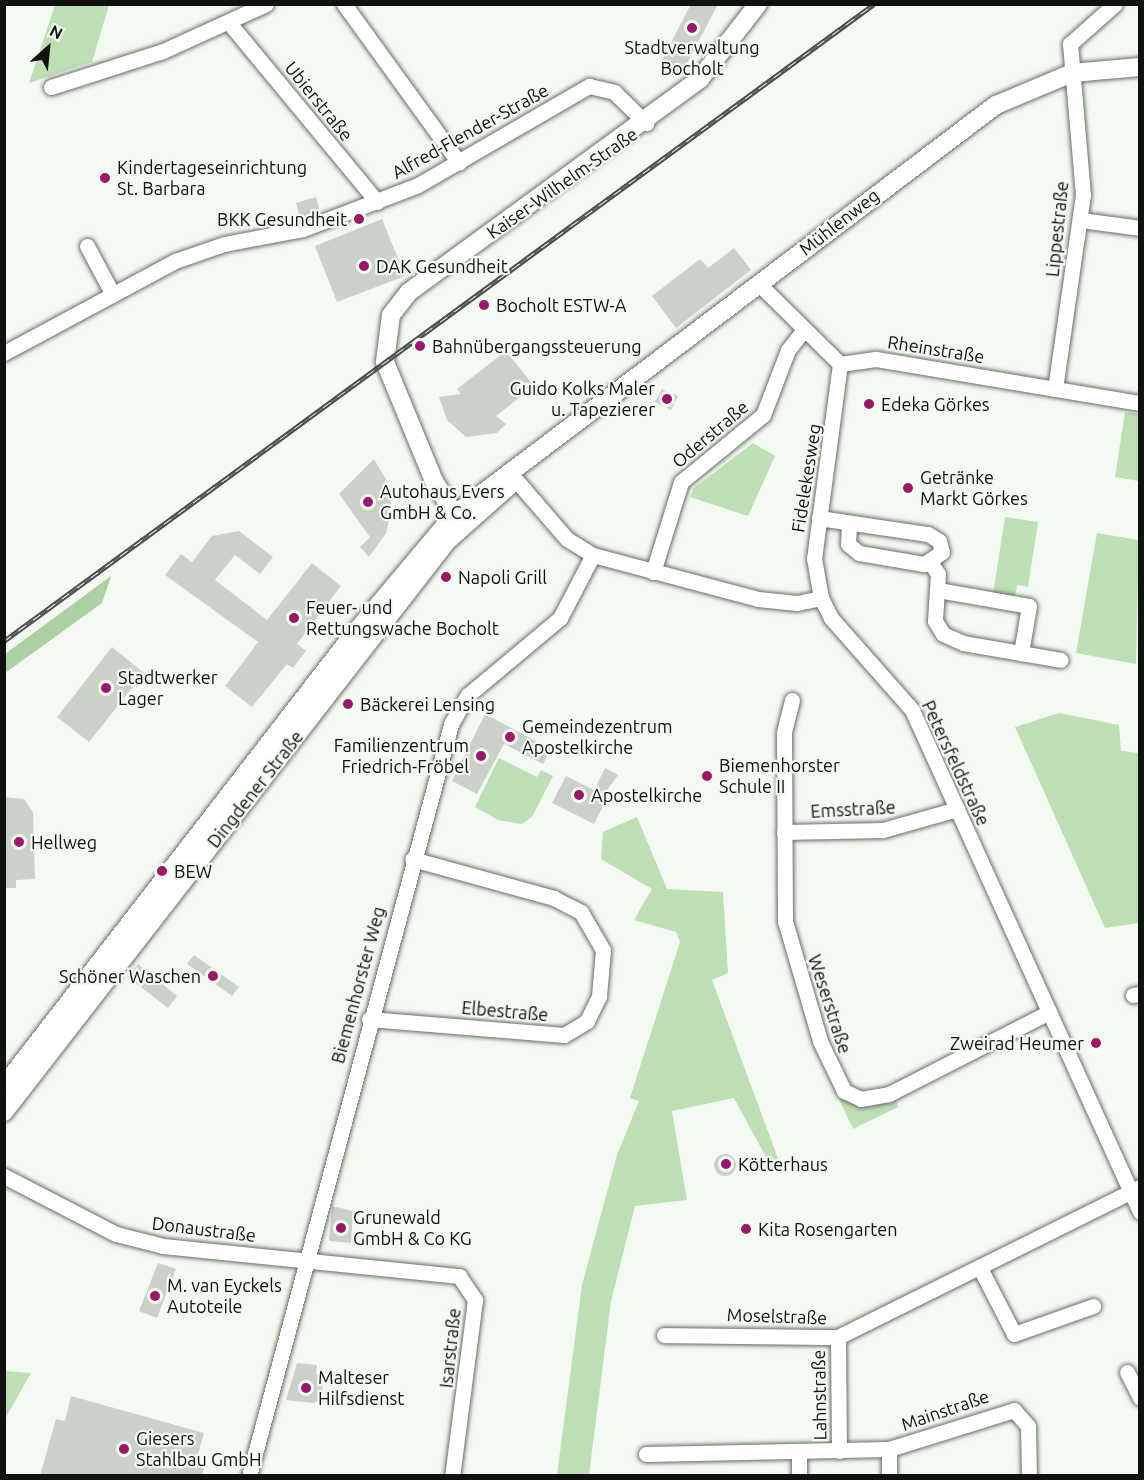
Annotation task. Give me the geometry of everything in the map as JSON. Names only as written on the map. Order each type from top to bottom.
[{"type":"main road","name":"Kaiser-Wilhelm-Straße","points":[[458,521],[434,481],[385,362],[391,315],[410,292],[646,123],[707,72],[758,4]]},
{"type":"main road","name":"Mühlenweg","points":[[458,521],[564,432],[996,105],[1072,73],[1140,67]]},
{"type":"main road","name":"Mühlenweg","points":[[458,521],[516,480],[564,432]]},
{"type":"main road","name":"Dingdener Straße","points":[[4,1086],[349,640],[458,521]]},
{"type":"main road","name":"Dingdener Straße","points":[[4,1112],[458,521]]},
{"type":"main road","name":"Dingdener Straße","points":[[49,1053],[96,986],[93,970]]},
{"type":"street","points":[[51,87],[230,24],[266,4]]},
{"type":"street","points":[[344,4],[459,163]]},
{"type":"street","name":"Lippestraße","points":[[1055,388],[1081,220],[1082,133],[1072,73],[1070,44],[1115,4]]},
{"type":"street","name":"Ubierstraße","points":[[230,24],[377,202]]},
{"type":"street","name":"Alfred-Flender-Straße","points":[[4,353],[199,252],[303,229],[377,202],[459,163],[589,86],[614,92],[646,123]]},
{"type":"street","points":[[1081,220],[1140,228]]},
{"type":"street","points":[[87,246],[113,295]]},
{"type":"street","points":[[759,284],[803,331],[840,364]]},
{"type":"street","name":"Oderstraße","points":[[653,572],[681,482],[763,415],[788,351],[803,331]]},
{"type":"street","name":"Rheinstraße","points":[[840,364],[876,359],[1140,403]]},
{"type":"street","name":"Fidelekesweg","points":[[821,598],[814,571],[840,364]]},
{"type":"street","points":[[516,480],[567,539],[593,555],[781,604],[821,598]]},
{"type":"street","points":[[819,518],[934,537],[942,552],[931,563]]},
{"type":"street","points":[[849,523],[848,544],[859,553],[931,563]]},
{"type":"street","name":"Biemenhorster Weg","points":[[249,1476],[412,859],[457,711],[496,670],[560,618],[593,555]]},
{"type":"street","points":[[931,563],[938,590],[934,613],[943,634],[963,643],[1061,660]]},
{"type":"street","points":[[938,590],[1029,606],[1021,653]]},
{"type":"street","name":"Petersfeldstraße","points":[[821,598],[831,618],[912,710],[1049,1012],[1135,1189],[1140,1212]]},
{"type":"street","name":"Weserstraße","points":[[792,700],[784,733],[785,921],[820,1041],[844,1091],[861,1099],[889,1094],[1049,1012]]},
{"type":"street","name":"Emsstraße","points":[[784,832],[883,830],[957,809]]},
{"type":"street","name":"Elbestraße","points":[[369,1019],[564,1035],[587,1022],[599,996],[603,950],[581,912],[554,898],[412,859]]},
{"type":"street","name":"Donaustraße","points":[[4,1176],[117,1234],[163,1246],[305,1260]]},
{"type":"street","name":"Moselstraße","points":[[664,1335],[838,1337],[1135,1189]]},
{"type":"street","name":"Isarstraße","points":[[305,1260],[444,1272],[469,1287],[475,1300],[452,1476]]},
{"type":"street","points":[[980,1268],[1014,1334],[1093,1306]]},
{"type":"street","name":"Lahnstraße","points":[[838,1337],[839,1451]]},
{"type":"street","points":[[1127,1372],[1140,1398]]},
{"type":"street","name":"Mainstraße","points":[[646,1454],[799,1453],[889,1449],[1014,1410],[1028,1426],[1029,1476]]},
{"type":"street","name":"Mainstraße","points":[[889,1449],[889,1476]]},
{"type":"street","points":[[799,1453],[799,1476]]},
{"type":"green space","points":[[55,5],[109,5],[92,62],[29,83]]},
{"type":"green space","points":[[1125,412],[1139,414],[1139,481],[1115,477]]},
{"type":"green space","points":[[753,443],[775,456],[748,516],[690,497],[694,488]]},
{"type":"green space","points":[[1005,517],[1038,522],[1028,587],[1017,585],[1015,597],[993,594]]},
{"type":"green space","points":[[1097,533],[1139,540],[1136,664],[1076,653]]},
{"type":"green space","points":[[111,576],[102,603],[5,673],[5,654]]},
{"type":"green space","points":[[1059,713],[1119,725],[1121,751],[1139,753],[1139,923],[1105,928],[1015,727]]},
{"type":"green space","points":[[499,758],[537,777],[541,770],[553,776],[532,817],[522,824],[498,820],[475,807]]},
{"type":"green space","points":[[637,817],[667,889],[723,892],[728,973],[712,980],[780,1164],[772,1168],[734,1098],[672,1111],[687,1200],[635,1206],[611,1301],[589,1475],[557,1475],[582,1285],[617,1155],[639,1101],[630,1098],[680,942],[676,932],[634,920],[652,889],[601,859],[603,832]]},
{"type":"green space","points":[[839,1099],[870,1107],[895,1099],[898,1107],[853,1129]]},
{"type":"green space","points":[[4,1371],[31,1373],[5,1419]]},
{"type":"building","name":"Stadtverwaltung Bocholt","points":[[691,4],[718,4],[681,75],[660,64]]},
{"type":"building","points":[[316,197],[320,212],[300,218],[296,203]]},
{"type":"building","name":"DAK Gesundheit","points":[[382,219],[405,276],[337,302],[315,246]]},
{"type":"building","points":[[734,248],[751,270],[676,328],[652,296],[700,259],[708,268]]},
{"type":"building","points":[[506,351],[534,386],[496,416],[506,424],[497,433],[466,437],[447,420],[439,397],[461,394],[457,389]]},
{"type":"building","name":"Guido Kolks Maler u. Tapezierer","points":[[662,389],[678,396],[671,410],[655,402]]},
{"type":"building","name":"Autohaus Evers GmbH & Co.","points":[[374,459],[388,483],[392,509],[386,533],[369,557],[360,547],[370,537],[339,494]]},
{"type":"building","name":"Feuer- und Rettungswache Bocholt","points":[[239,531],[273,557],[260,574],[235,555],[215,580],[267,620],[312,563],[341,586],[297,644],[306,651],[293,668],[287,664],[252,707],[225,686],[258,642],[165,575],[181,554],[192,562],[212,536]]},
{"type":"building","name":"Stadtwerker Lager","points":[[112,647],[144,673],[89,742],[57,717]]},
{"type":"building","points":[[485,714],[551,749],[543,764],[504,744],[477,794],[452,781]]},
{"type":"building","name":"Apostelkirche","points":[[605,768],[618,775],[601,799],[605,802],[594,824],[552,803],[566,776],[594,790]]},
{"type":"building","name":"Hellweg","points":[[4,797],[24,799],[33,812],[35,879],[16,880],[16,888],[4,888]]},
{"type":"building","name":"Schöner Waschen","points":[[194,955],[239,987],[232,996],[187,964]]},
{"type":"building","points":[[138,964],[177,996],[168,1008],[128,977]]},
{"type":"building","name":"Kötterhaus","points":[[725,1154],[733,1157],[736,1165],[733,1173],[725,1176],[717,1173],[714,1165],[717,1157]]},
{"type":"building","name":"Grunewald GmbH & Co KG","points":[[332,1206],[353,1211],[351,1243],[329,1241]]},
{"type":"building","name":"M. van Eyckels Autoteile","points":[[158,1263],[176,1269],[157,1318],[139,1311]]},
{"type":"building","name":"Malteser Hilfsdienst","points":[[297,1363],[317,1365],[316,1374],[324,1374],[322,1398],[314,1403],[286,1400]]},
{"type":"building","name":"Giesers Stahlbau GmbH","points":[[71,1396],[204,1433],[195,1465],[204,1468],[202,1476],[40,1476],[56,1419],[65,1421]]},
{"type":"railway","points":[[4,641],[874,4]]},
{"type":"place","name":"Stadtverwaltung Bocholt","points":[[692,28]]},
{"type":"place","name":"Kindertageseinrichtung St. Barbara","points":[[105,178]]},
{"type":"place","name":"BKK Gesundheit","points":[[359,219]]},
{"type":"place","name":"DAK Gesundheit","points":[[364,266]]},
{"type":"place","name":"Bocholt ESTW-A","points":[[484,305]]},
{"type":"place","name":"Bahnübergangssteuerung","points":[[420,346]]},
{"type":"place","name":"Guido Kolks Maler u. Tapezierer","points":[[667,399]]},
{"type":"place","name":"Edeka Görkes","points":[[869,404]]},
{"type":"place","name":"Getränke Markt Görkes","points":[[908,488]]},
{"type":"place","name":"Autohaus Evers GmbH & Co.","points":[[368,502]]},
{"type":"place","name":"Napoli Grill","points":[[446,577]]},
{"type":"place","name":"Feuer- und Rettungswache Bocholt","points":[[294,618]]},
{"type":"place","name":"Stadtwerker Lager","points":[[106,688]]},
{"type":"place","name":"Bäckerei Lensing","points":[[348,704]]},
{"type":"place","name":"Gemeindezentrum Apostelkirche","points":[[510,737]]},
{"type":"place","name":"Familienzentrum Friedrich-Fröbel","points":[[481,756]]},
{"type":"place","name":"Biemenhorster Schule II","points":[[707,776]]},
{"type":"place","name":"Apostelkirche","points":[[579,795]]},
{"type":"place","name":"Hellweg","points":[[19,842]]},
{"type":"place","name":"BEW","points":[[162,871]]},
{"type":"place","name":"Schöner Waschen","points":[[213,976]]},
{"type":"place","name":"Zweirad Heumer","points":[[1096,1043]]},
{"type":"place","name":"Kötterhaus","points":[[726,1164]]},
{"type":"place","name":"Grunewald GmbH & Co KG","points":[[341,1228]]},
{"type":"place","name":"Kita Rosengarten","points":[[746,1229]]},
{"type":"place","name":"M. van Eyckels Autoteile","points":[[155,1296]]},
{"type":"place","name":"Malteser Hilfsdienst","points":[[306,1388]]},
{"type":"place","name":"Giesers Stahlbau GmbH","points":[[124,1449]]}]
